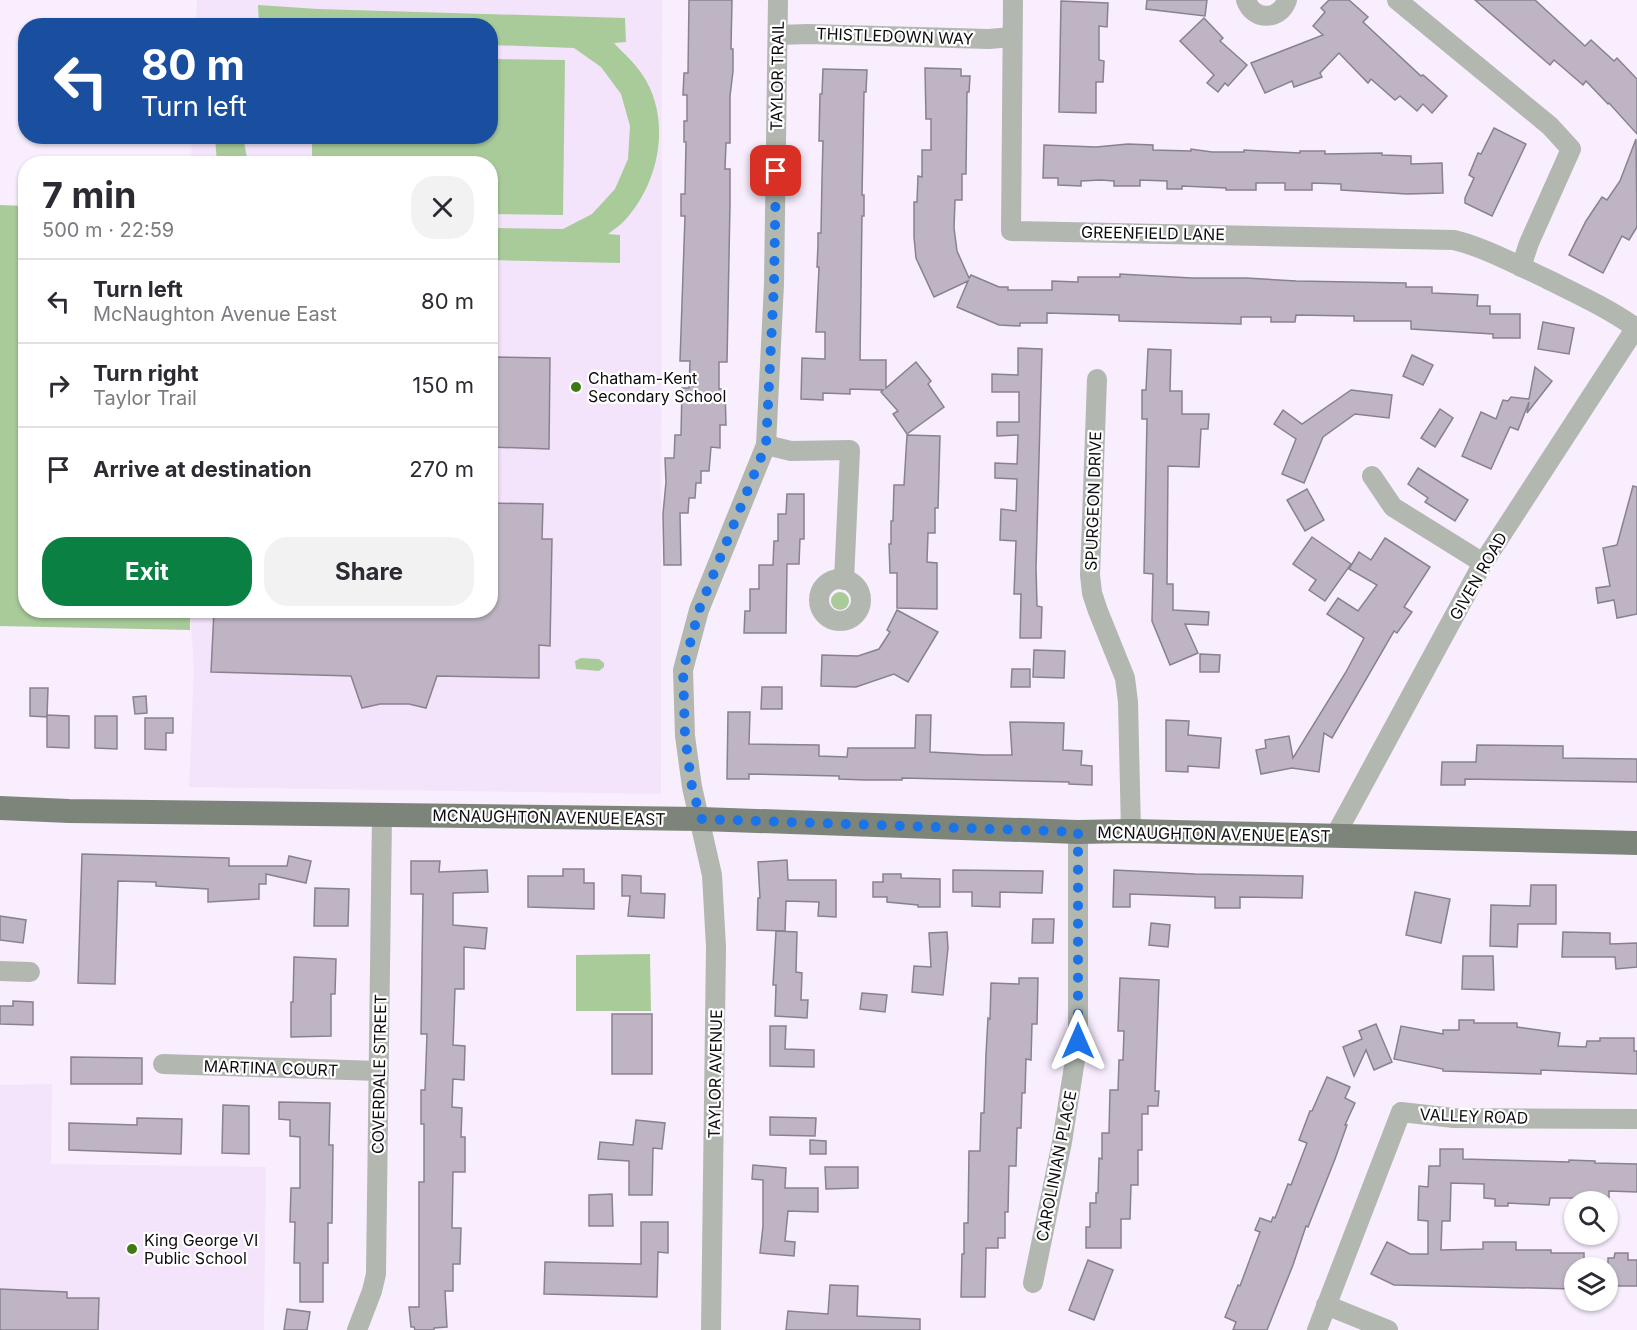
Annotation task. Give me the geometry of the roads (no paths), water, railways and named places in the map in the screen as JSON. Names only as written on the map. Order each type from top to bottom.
[{"type":"main road","name":"MCNAUGHTON AVENUE EAST","points":[[0,808],[69,811],[701,819],[1078,832],[1131,831],[1637,843]]},
{"type":"street","name":"TAYLOR TRAIL","points":[[701,819],[692,787],[685,736],[683,670],[699,610],[766,445],[774,284],[778,0]]},
{"type":"street","name":"GREENFIELD LANE","points":[[1013,0],[1011,231],[1454,240],[1470,244],[1521,267],[1615,313],[1636,327]]},
{"type":"street","points":[[1246,0],[1256,14],[1270,16],[1282,9],[1287,0]]},
{"type":"street","points":[[1397,0],[1550,126],[1571,149],[1529,243],[1521,267]]},
{"type":"street","name":"THISTLEDOWN WAY","points":[[778,35],[989,39],[1012,37]]},
{"type":"street","name":"GIVEN ROAD","points":[[1335,836],[1483,563],[1636,327]]},
{"type":"street","name":"SPURGEON DRIVE","points":[[1097,379],[1090,575],[1092,593],[1098,611],[1125,678],[1128,702],[1131,831]]},
{"type":"street","points":[[766,445],[791,452],[850,450],[844,580]]},
{"type":"street","points":[[1372,476],[1393,507],[1483,563]]},
{"type":"street","name":"COVERDALE STREET","points":[[357,1330],[376,1274],[382,815]]},
{"type":"street","name":"TAYLOR AVENUE","points":[[701,819],[712,874],[716,947],[711,1330]]},
{"type":"street","name":"CAROLINIAN PLACE","points":[[1033,1283],[1062,1142],[1078,1041],[1078,832]]},
{"type":"street","points":[[0,971],[30,972]]},
{"type":"street","name":"MARTINA COURT","points":[[164,1064],[379,1071]]},
{"type":"street","name":"VALLEY ROAD","points":[[1317,1330],[1401,1112],[1454,1118],[1637,1119]]},
{"type":"street","points":[[1326,1305],[1388,1330]]},
{"type":"place","name":"Chatham-Kent Secondary School","points":[[576,387]]},
{"type":"place","name":"King George VI Public School","points":[[132,1249]]}]
